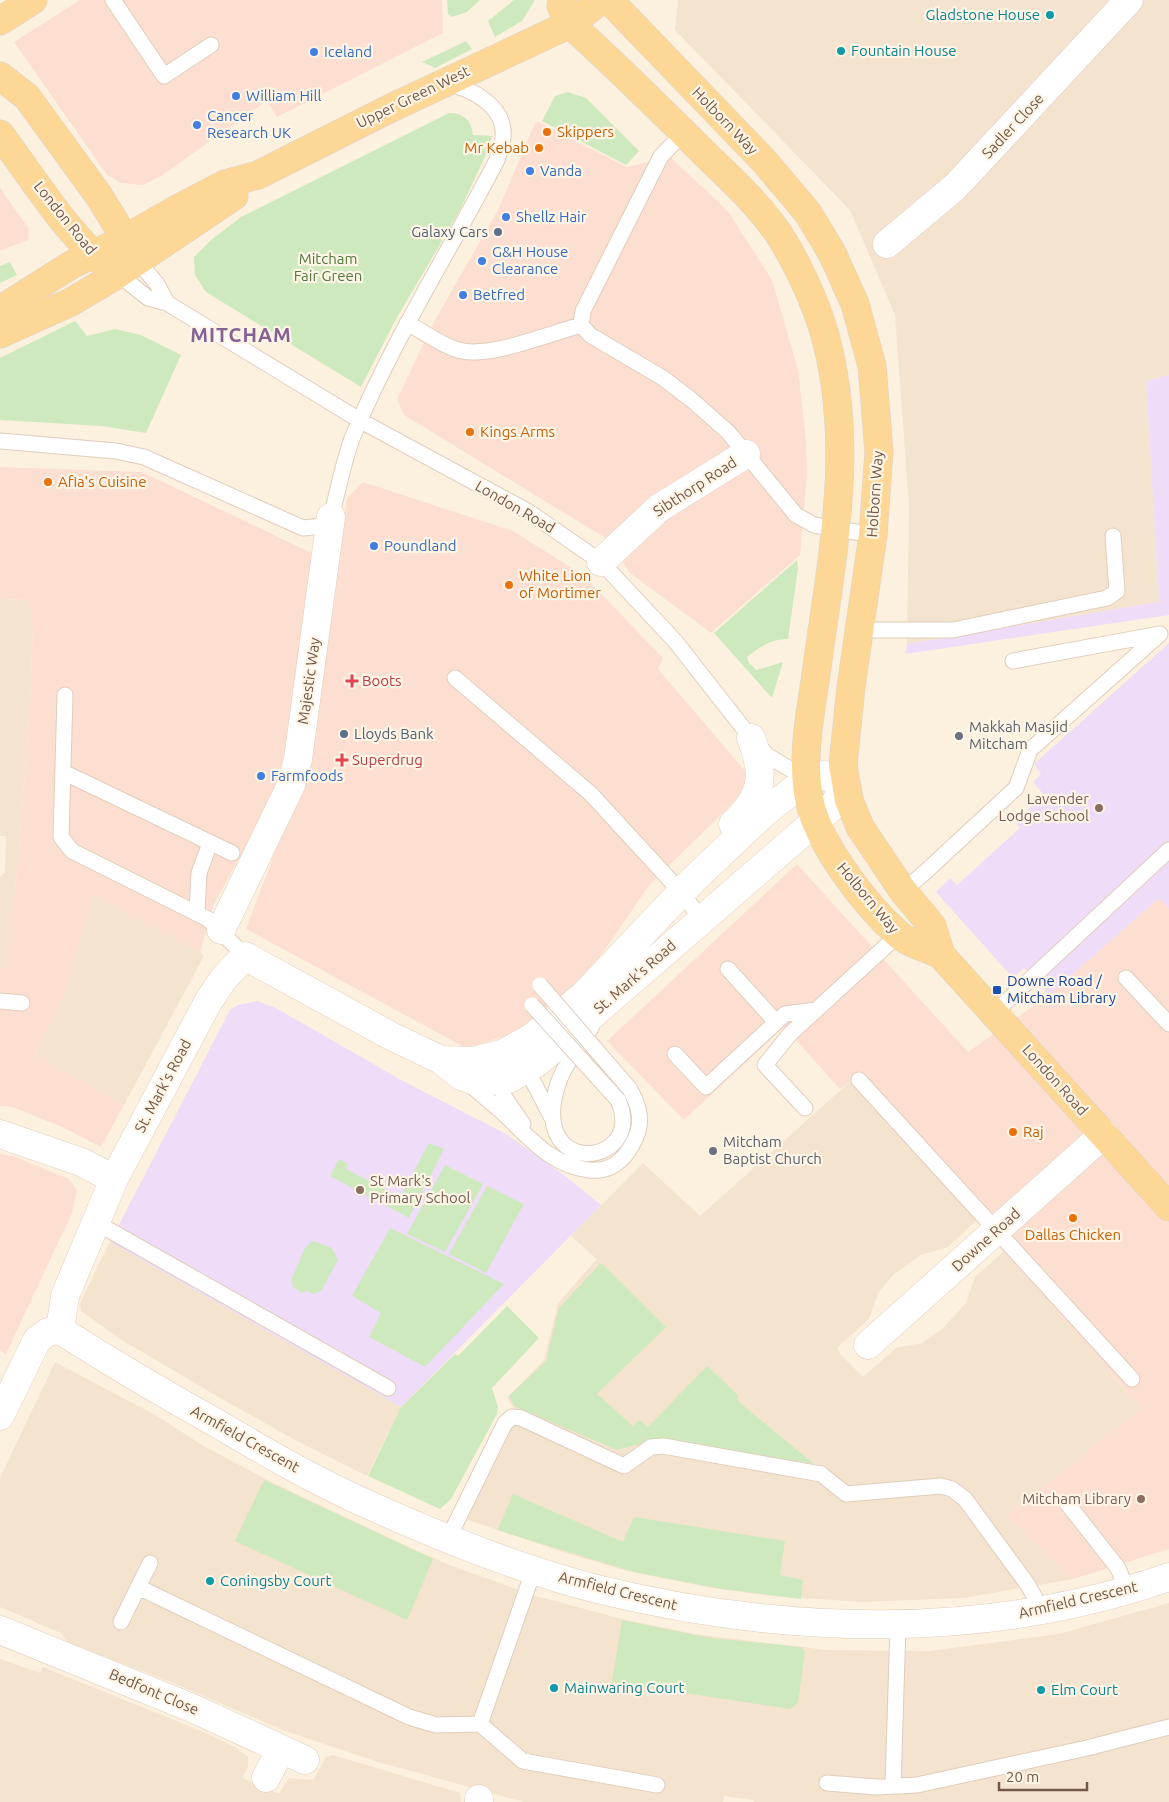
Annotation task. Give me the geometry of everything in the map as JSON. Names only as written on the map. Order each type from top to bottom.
[{"type":"main road","points":[[0,21],[34,0]]},
{"type":"main road","name":"Upper Green West","points":[[0,334],[71,302],[127,258],[233,197],[258,175],[443,83],[566,12],[601,0]]},
{"type":"main road","name":"Holborn Way","points":[[608,0],[764,162],[808,213],[832,253],[855,304],[872,366],[879,452],[873,535],[851,687],[843,765],[849,800],[860,827],[903,891],[932,926],[941,954]]},
{"type":"main road","name":"Holborn Way","points":[[566,12],[728,177],[778,233],[813,299],[834,372],[838,402],[841,460],[836,530],[806,744],[807,779],[814,820],[825,843],[844,872],[898,935],[941,954]]},
{"type":"main road","points":[[0,76],[27,98],[99,196],[127,258]]},
{"type":"main road","name":"London Road","points":[[0,134],[92,254],[127,258]]},
{"type":"main road","points":[[0,310],[92,254]]},
{"type":"main road","name":"London Road","points":[[941,954],[1169,1207]]},
{"type":"street","name":"Sadler Close","points":[[887,244],[955,187],[1129,0]]},
{"type":"street","name":"Sibthorp Road","points":[[601,562],[659,508],[746,454]]},
{"type":"street","name":"Majestic Way","points":[[221,930],[291,785],[298,759],[331,517]]},
{"type":"street","points":[[677,888],[753,802],[761,785],[758,756],[751,738]]},
{"type":"street","points":[[807,779],[824,775],[846,785]]},
{"type":"street","name":"St. Mark's Road","points":[[451,1068],[504,1053],[537,1033],[584,995],[677,888],[807,779]]},
{"type":"street","name":"St. Mark's Road","points":[[60,1330],[65,1296],[73,1272],[114,1179],[208,1002],[224,978],[245,956],[477,1082],[509,1079],[538,1062],[814,820],[833,806],[846,785]]},
{"type":"street","points":[[0,1134],[81,1162],[114,1179]]},
{"type":"street","name":"Downe Road","points":[[868,1345],[1104,1134]]},
{"type":"street","points":[[0,1416],[37,1340],[48,1332],[60,1330]]},
{"type":"street","name":"Armfield Crescent","points":[[60,1330],[124,1371],[274,1457],[367,1504],[448,1539],[596,1589],[702,1611],[777,1620],[898,1625],[1042,1611],[1127,1590],[1169,1577]]},
{"type":"street","name":"Bedfont Close","points":[[0,1630],[192,1708],[293,1755],[266,1778]]},
{"type":"lane","points":[[113,0],[164,76],[211,45]]},
{"type":"lane","name":"Majestic Way","points":[[331,517],[353,438],[407,322],[498,160],[503,136],[500,120],[489,105],[474,92],[460,86],[443,83]]},
{"type":"lane","points":[[684,133],[661,156],[583,311],[581,325],[590,336],[656,374],[728,432],[796,515],[814,525],[873,535]]},
{"type":"lane","name":"London Road","points":[[127,258],[157,284],[167,303]]},
{"type":"lane","name":"London Road","points":[[127,258],[148,298],[167,303],[361,421],[529,512],[601,562],[675,640],[751,738],[768,756],[807,779]]},
{"type":"lane","points":[[407,322],[456,350],[473,353],[494,350],[581,325]]},
{"type":"lane","points":[[0,441],[116,451],[144,457],[303,528],[323,526],[331,517]]},
{"type":"lane","points":[[860,630],[953,630],[1107,598],[1117,590],[1113,536]]},
{"type":"lane","points":[[903,891],[1016,788],[1030,750],[1160,634],[1012,661]]},
{"type":"lane","points":[[455,678],[591,794],[677,888],[702,920]]},
{"type":"lane","points":[[65,695],[61,837],[72,851],[197,912],[221,930],[245,956]]},
{"type":"lane","points":[[63,772],[232,853]]},
{"type":"lane","points":[[197,912],[199,873],[210,843]]},
{"type":"lane","points":[[994,1013],[1169,850]]},
{"type":"lane","points":[[805,1108],[766,1065],[790,1034],[898,935]]},
{"type":"lane","points":[[728,969],[776,1022]]},
{"type":"lane","points":[[1126,978],[1169,1024]]},
{"type":"lane","points":[[451,1068],[532,1142],[570,1167],[598,1171],[611,1168],[623,1159],[631,1147],[640,1123],[640,1112],[629,1088],[540,985]]},
{"type":"lane","points":[[532,1005],[618,1100],[624,1114],[622,1128],[614,1142],[602,1152],[590,1155],[576,1152],[564,1145],[554,1131],[552,1118],[554,1098],[564,1071],[609,999]]},
{"type":"lane","points":[[0,1001],[22,1003]]},
{"type":"lane","points":[[675,1054],[706,1087],[786,1014],[816,1010]]},
{"type":"lane","points":[[532,1142],[520,1118],[504,1095],[499,1080],[498,1068],[504,1053],[513,1055],[527,1068],[552,1118]]},
{"type":"lane","points":[[859,1080],[1132,1379]]},
{"type":"lane","points":[[96,1222],[388,1388]]},
{"type":"lane","points":[[448,1539],[505,1424],[512,1416],[624,1466],[651,1447],[663,1446],[821,1474],[846,1494],[941,1486],[952,1489],[965,1499],[1028,1585],[1042,1611]]},
{"type":"lane","points":[[1066,1502],[1118,1568],[1127,1590]]},
{"type":"lane","points":[[120,1622],[150,1563]]},
{"type":"lane","points":[[480,1724],[534,1569]]},
{"type":"lane","points":[[138,1587],[409,1717],[436,1725],[480,1724],[522,1761],[657,1785]]},
{"type":"lane","points":[[893,1786],[898,1625]]},
{"type":"lane","points":[[827,1783],[876,1787],[926,1783],[1087,1748],[1169,1727]]},
{"type":"shaded area","points":[[80,0],[442,0],[443,33],[277,117],[267,101],[161,176],[143,185],[121,183],[107,175],[14,42]]},
{"type":"shaded area","points":[[678,0],[1169,0],[1169,375],[1146,381],[1159,602],[907,644],[909,506],[895,315],[850,210],[675,30]]},
{"type":"shaded area","points":[[539,122],[626,167],[670,157],[728,211],[772,280],[798,369],[806,441],[807,474],[800,555],[711,633],[630,573],[607,539],[404,415],[397,399],[436,318],[498,210],[535,123]]},
{"type":"shaded area","points":[[0,188],[29,229],[28,240],[0,251]]},
{"type":"shaded area","points":[[1169,375],[1169,615],[905,654],[907,644],[1159,602],[1146,381]]},
{"type":"shaded area","points":[[0,467],[142,472],[318,556],[285,776],[214,904],[200,952],[93,895],[63,997],[34,1055],[124,1105],[101,1147],[62,1127],[12,1107],[0,1106],[0,968],[6,967],[18,862],[30,706],[33,623],[29,600],[0,599]]},
{"type":"shaded area","points":[[363,482],[513,531],[583,575],[663,658],[658,669],[752,779],[727,809],[650,884],[579,987],[521,1031],[466,1048],[246,929],[309,762],[315,705],[347,498]]},
{"type":"shaded area","points":[[0,599],[29,600],[33,623],[30,706],[18,862],[6,968],[0,968],[0,877],[5,872],[6,836],[0,836]]},
{"type":"shaded area","name":"Lavender Lodge School","points":[[1169,643],[1169,909],[1159,898],[1049,995],[1024,968],[1013,978],[936,892],[950,878],[957,885],[1020,828],[1015,822],[1044,795],[1033,782],[1041,774],[1034,764]]},
{"type":"shaded area","points":[[797,864],[968,1052],[1049,995],[1159,898],[1169,909],[1169,1549],[1073,1579],[1007,1516],[1142,1408],[852,1080],[840,1089],[784,1027],[684,1120],[607,1041]]},
{"type":"shaded area","points":[[93,895],[200,952],[204,956],[124,1105],[34,1055],[63,997]]},
{"type":"shaded area","name":"St Mark's Primary School","points":[[257,1001],[276,1008],[401,1080],[506,1134],[564,1175],[601,1205],[401,1407],[110,1242],[230,1010],[238,1005]]},
{"type":"shaded area","points":[[852,1080],[977,1220],[948,1247],[921,1255],[893,1275],[878,1293],[869,1319],[837,1348],[841,1355],[863,1377],[896,1348],[922,1343],[942,1329],[966,1303],[975,1277],[1004,1251],[1142,1408],[1007,1516],[1073,1579],[964,1598],[863,1602],[771,1596],[712,1588],[627,1571],[468,1520],[468,1515],[512,1428],[514,1409],[507,1398],[544,1360],[558,1303],[597,1259],[571,1236],[643,1163],[700,1216]]},
{"type":"shaded area","points":[[0,1154],[13,1156],[69,1179],[77,1190],[72,1213],[6,1354],[0,1351]]},
{"type":"shaded area","points":[[110,1242],[401,1407],[367,1476],[297,1441],[222,1399],[120,1339],[81,1311],[80,1303]]},
{"type":"shaded area","points":[[55,1362],[157,1416],[202,1445],[267,1480],[411,1548],[452,1566],[536,1596],[622,1619],[694,1634],[827,1650],[930,1651],[1059,1634],[1169,1603],[1169,1802],[754,1802],[753,1800],[724,1796],[723,1802],[524,1802],[378,1762],[285,1731],[173,1683],[67,1642],[61,1633],[0,1607],[0,1478]]},
{"type":"shaded area","points":[[0,1659],[40,1673],[43,1667],[201,1731],[235,1747],[248,1757],[248,1766],[243,1778],[279,1794],[289,1778],[313,1780],[326,1757],[333,1755],[460,1793],[461,1802],[0,1802]]},
{"type":"green space","points":[[447,0],[480,0],[467,12],[452,17],[448,14]]},
{"type":"green space","points":[[514,0],[535,0],[522,21],[495,37],[488,21]]},
{"type":"green space","points":[[466,41],[472,49],[435,68],[422,62]]},
{"type":"green space","points":[[568,92],[586,98],[639,151],[626,165],[542,121],[555,96]]},
{"type":"green space","name":"Mitcham Fair Green","points":[[449,113],[459,114],[466,118],[471,125],[473,135],[492,136],[490,146],[460,210],[395,321],[361,387],[206,292],[195,275],[194,257],[211,240],[241,217]]},
{"type":"green space","points":[[10,262],[17,275],[0,283],[0,266]]},
{"type":"green space","points":[[75,321],[87,336],[115,329],[141,335],[181,355],[146,433],[102,426],[0,420],[0,358]]},
{"type":"green space","points":[[797,560],[798,568],[788,639],[771,642],[747,657],[749,663],[757,670],[783,662],[772,698],[714,633]]},
{"type":"green space","points":[[429,1143],[444,1149],[409,1218],[330,1176],[339,1159],[348,1164],[346,1169],[400,1197]]},
{"type":"green space","points":[[445,1165],[483,1184],[445,1252],[407,1234]]},
{"type":"green space","points":[[487,1186],[524,1204],[486,1273],[449,1254]]},
{"type":"green space","points":[[390,1228],[504,1284],[425,1367],[369,1337],[381,1313],[352,1296]]},
{"type":"green space","points":[[313,1241],[332,1248],[338,1260],[321,1291],[313,1294],[307,1291],[302,1293],[293,1287],[291,1280],[305,1248]]},
{"type":"green space","points":[[601,1263],[666,1327],[597,1394],[633,1426],[639,1420],[648,1427],[707,1366],[738,1395],[737,1400],[814,1464],[657,1439],[617,1450],[514,1406],[509,1396],[546,1361],[559,1308]]},
{"type":"green space","points":[[507,1306],[539,1338],[492,1388],[498,1407],[497,1414],[451,1499],[440,1509],[368,1476],[401,1407],[455,1354],[458,1356]]},
{"type":"green space","points":[[264,1480],[433,1559],[407,1620],[235,1541]]},
{"type":"green space","points":[[513,1494],[623,1542],[634,1517],[785,1541],[780,1575],[803,1580],[801,1599],[722,1589],[634,1572],[500,1531],[498,1529]]},
{"type":"green space","points":[[622,1620],[711,1638],[801,1647],[805,1652],[798,1702],[790,1709],[612,1682]]},
{"type":"place","name":"Gladstone House","points":[[1050,15]]},
{"type":"place","name":"Fountain House","points":[[841,51]]},
{"type":"place","name":"Iceland","points":[[314,52]]},
{"type":"place","name":"William Hill","points":[[236,96]]},
{"type":"place","name":"Cancer Research UK","points":[[197,125]]},
{"type":"place","name":"Skippers","points":[[547,132]]},
{"type":"place","name":"Mr Kebab","points":[[539,148]]},
{"type":"place","name":"Vanda","points":[[530,171]]},
{"type":"place","name":"Shellz Hair","points":[[506,217]]},
{"type":"place","name":"Galaxy Cars","points":[[498,232]]},
{"type":"place","name":"G&H House Clearance","points":[[482,261]]},
{"type":"place","name":"Betfred","points":[[463,295]]},
{"type":"place","name":"Kings Arms","points":[[470,432]]},
{"type":"place","name":"Afia's Cuisine","points":[[48,482]]},
{"type":"place","name":"Poundland","points":[[374,546]]},
{"type":"place","name":"White Lion of Mortimer","points":[[509,585]]},
{"type":"place","name":"Boots","points":[[352,681]]},
{"type":"place","name":"Lloyds Bank","points":[[344,734]]},
{"type":"place","name":"Makkah Masjid Mitcham","points":[[959,736]]},
{"type":"place","name":"Superdrug","points":[[342,760]]},
{"type":"place","name":"Farmfoods","points":[[261,776]]},
{"type":"place","name":"Lavender Lodge School","points":[[1099,808]]},
{"type":"place","name":"Downe Road / Mitcham Library","points":[[997,990]]},
{"type":"place","name":"Raj","points":[[1013,1132]]},
{"type":"place","name":"Mitcham Baptist Church","points":[[713,1151]]},
{"type":"place","name":"St Mark's Primary School","points":[[360,1190]]},
{"type":"place","name":"Dallas Chicken","points":[[1073,1218]]},
{"type":"place","name":"Mitcham Library","points":[[1141,1499]]},
{"type":"place","name":"Coningsby Court","points":[[210,1581]]},
{"type":"place","name":"Mainwaring Court","points":[[554,1688]]},
{"type":"place","name":"Elm Court","points":[[1041,1690]]},
{"type":"district","name":"MITCHAM","points":[[241,335]]}]
